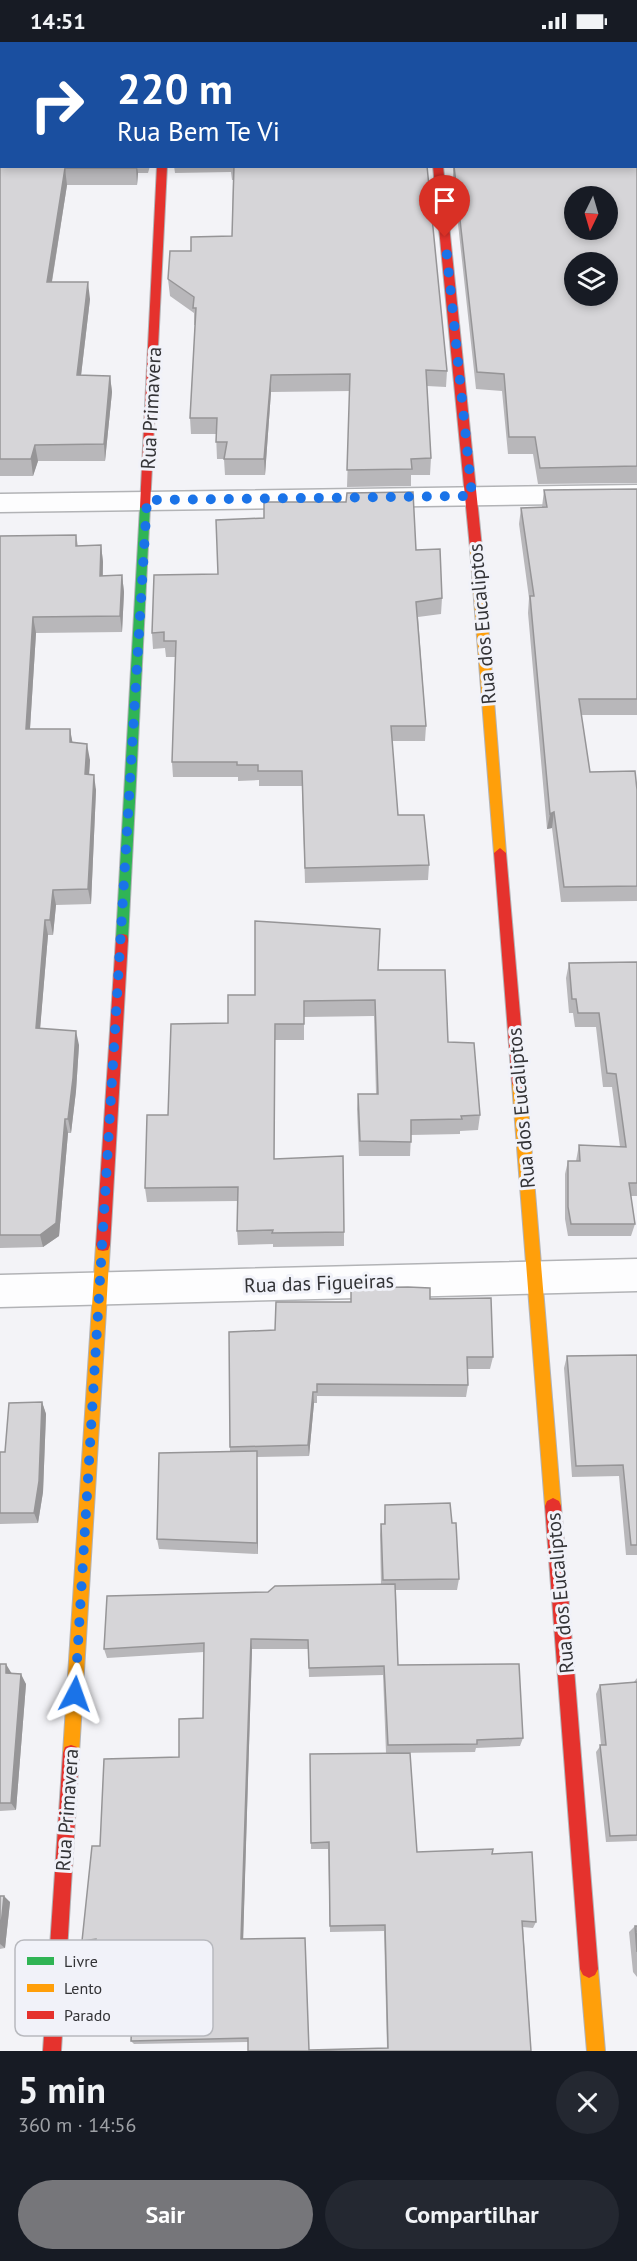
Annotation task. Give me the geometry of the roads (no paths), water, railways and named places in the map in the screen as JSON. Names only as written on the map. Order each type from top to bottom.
[{"type":"street","name":"Rua Primavera","points":[[58,1940],[147,500],[162,168]]},
{"type":"street","name":"Rua dos Eucaliptos","points":[[438,168],[472,496],[596,2051]]},
{"type":"street","points":[[0,503],[637,494]]},
{"type":"street","name":"Rua das Figueiras","points":[[0,1291],[637,1275]]},
{"type":"street","name":"Rua Primavera","points":[[51,2051],[52,2036]]}]
